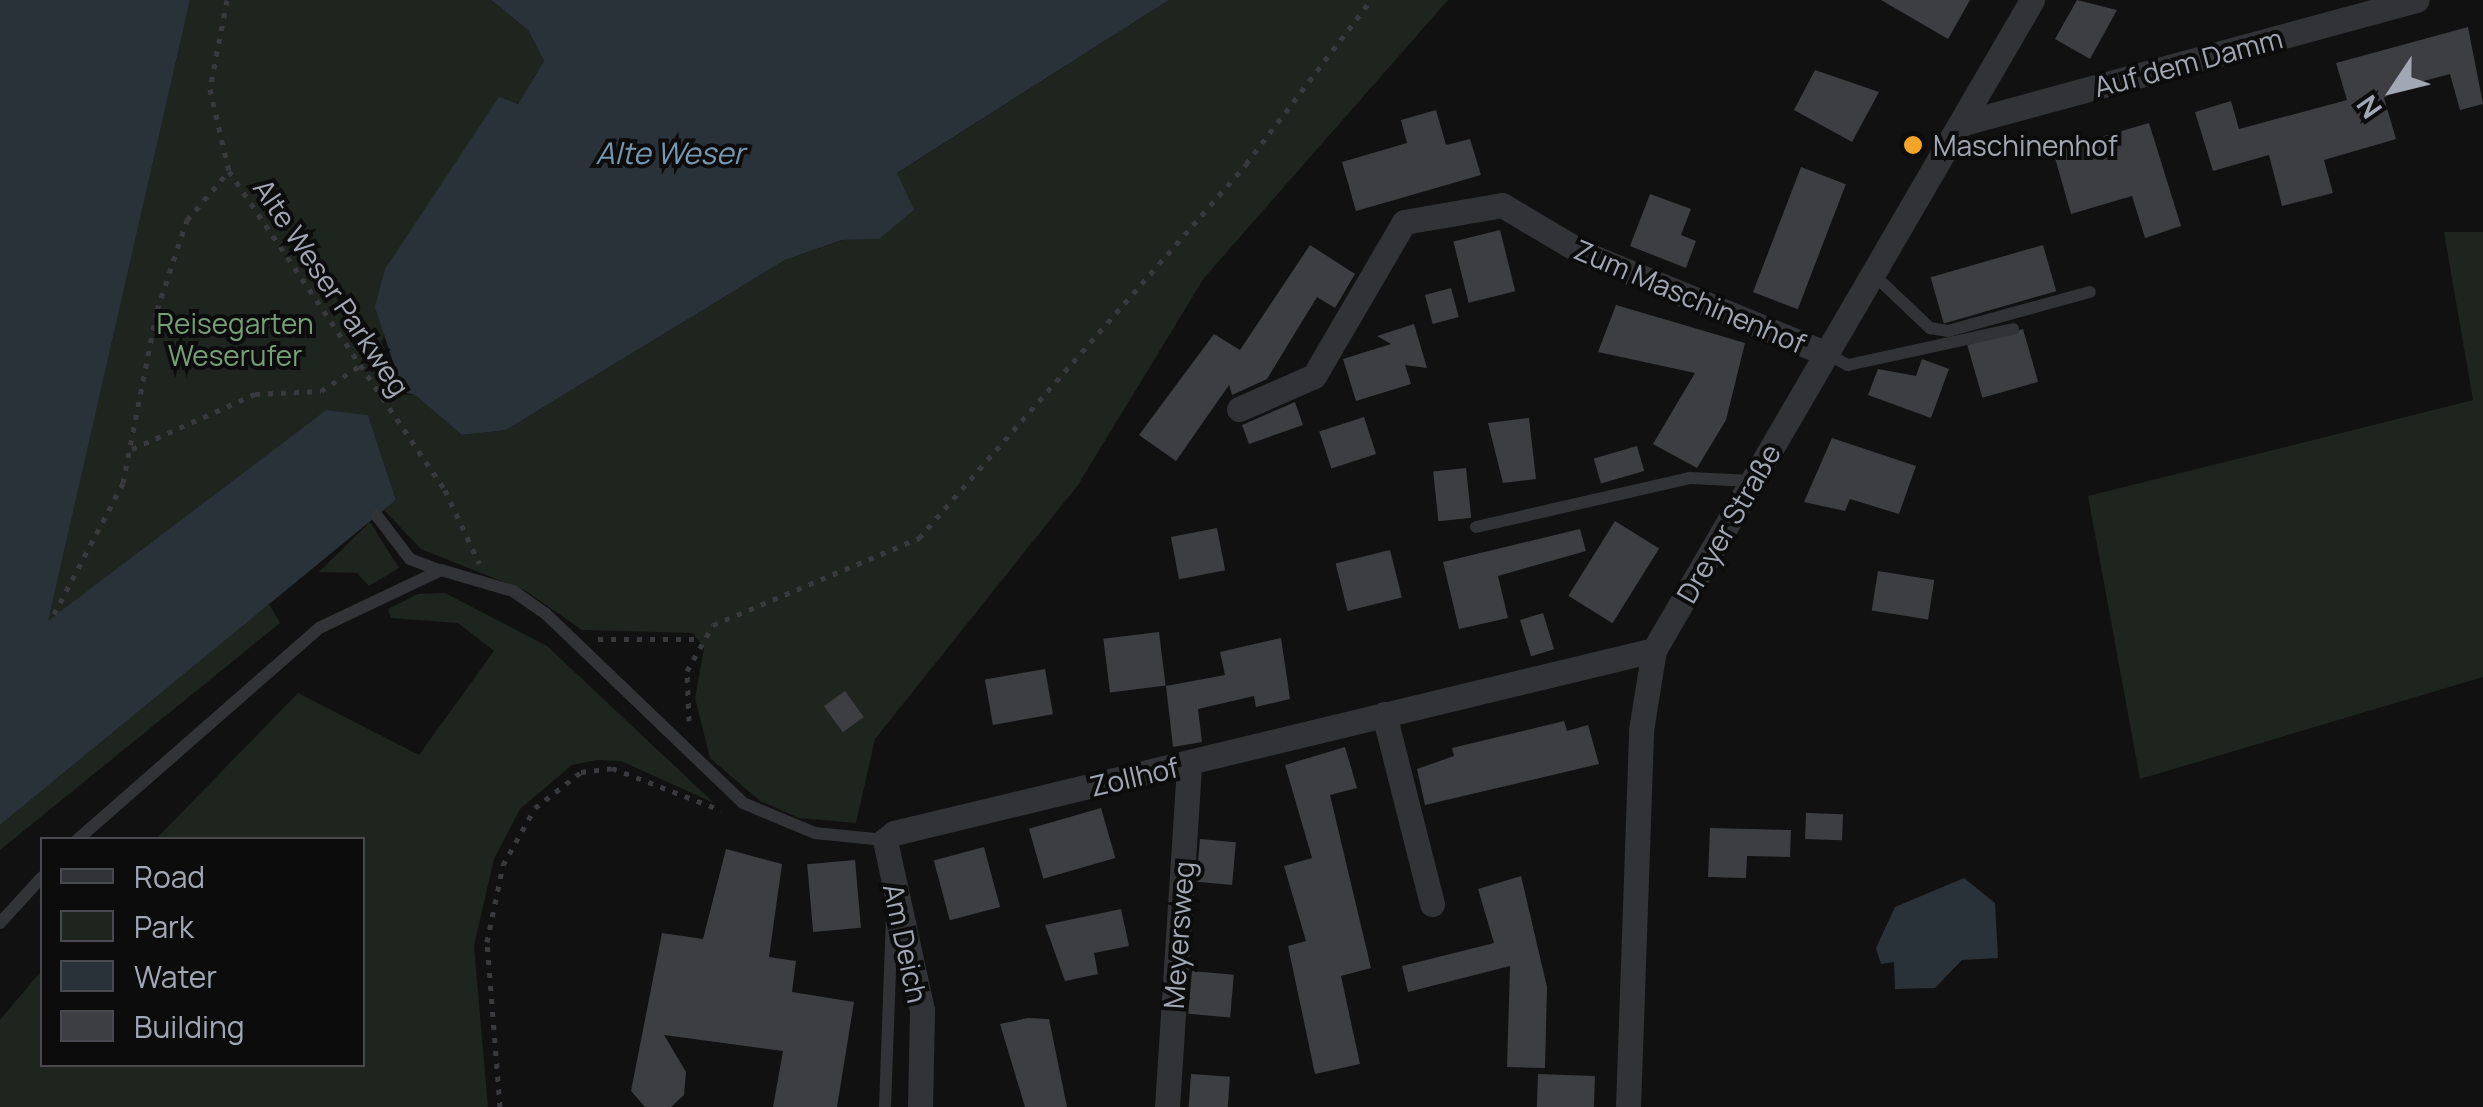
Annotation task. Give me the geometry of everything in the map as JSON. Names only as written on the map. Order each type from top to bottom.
[{"type":"street","name":"Dreyer Straße","points":[[1628,1107],[1642,730],[1654,650],[2032,0]]},
{"type":"street","name":"Auf dem Damm","points":[[1960,124],[2416,0]]},
{"type":"street","name":"Zum Maschinenhof","points":[[1240,409],[1314,376],[1404,222],[1502,204],[1583,253],[1827,354]]},
{"type":"street","name":"Zollhof","points":[[885,840],[1654,650]]},
{"type":"street","points":[[1384,714],[1432,904]]},
{"type":"street","name":"Meyersweg","points":[[1167,1107],[1189,763]]},
{"type":"street","name":"Am Deich","points":[[885,840],[922,1010],[920,1107]]},
{"type":"lane","points":[[1873,274],[1930,328],[1948,332],[2090,292]]},
{"type":"lane","points":[[1827,354],[1848,364],[2013,329]]},
{"type":"lane","points":[[1476,528],[1690,478],[1753,481]]},
{"type":"lane","points":[[378,516],[410,560],[484,580],[575,640],[743,803],[816,833],[885,840]]},
{"type":"lane","points":[[80,837],[319,628],[441,570]]},
{"type":"lane","points":[[0,923],[40,879]]},
{"type":"lane","points":[[885,1107],[892,880]]},
{"type":"path","name":"Alte Weser Parkweg","points":[[227,0],[210,89],[229,171],[445,490],[484,580]]},
{"type":"path","points":[[700,764],[686,692],[700,640],[730,614],[919,538],[1246,164],[1371,0]]},
{"type":"path","points":[[54,614],[114,508],[132,449],[156,310],[187,220],[229,171]]},
{"type":"path","points":[[132,449],[255,394],[321,390],[360,365]]},
{"type":"path","points":[[575,640],[700,640]]},
{"type":"path","points":[[500,1107],[487,942],[504,865],[535,808],[594,768],[631,772],[718,811],[743,803]]},
{"type":"green space","name":"Reisegarten Weserufer","points":[[190,0],[491,0],[528,30],[544,61],[518,104],[499,98],[381,342],[396,371],[396,395],[415,395],[462,435],[506,430],[785,260],[843,240],[879,239],[896,174],[1169,0],[1448,0],[1204,278],[1078,485],[875,739],[856,823],[799,818],[760,801],[710,758],[695,698],[704,648],[693,633],[582,630],[526,591],[421,549],[384,510],[396,500],[368,415],[326,410],[47,623]]},
{"type":"green space","points":[[2444,232],[2483,232],[2483,677],[2140,779],[2088,496],[2473,400]]},
{"type":"green space","points":[[370,522],[399,568],[369,586],[357,573],[319,572]]},
{"type":"green space","points":[[445,593],[547,646],[714,803],[621,761],[597,760],[572,765],[520,809],[494,859],[474,946],[488,1107],[0,1107],[0,1020],[40,972],[40,1067],[365,1067],[365,837],[158,837],[298,693],[419,755],[494,651],[458,623],[391,618],[388,609],[418,594]]},
{"type":"green space","points":[[269,604],[280,623],[0,850],[0,825]]},
{"type":"water","points":[[0,0],[190,0],[48,621],[326,410],[368,415],[396,500],[0,825]]},
{"type":"water","name":"Alte Weser","points":[[491,0],[1169,0],[897,173],[914,210],[879,239],[842,240],[785,260],[506,430],[462,435],[415,395],[391,389],[396,371],[375,307],[385,269],[499,97],[518,104],[544,61],[528,30]]},
{"type":"water","points":[[1964,878],[1995,903],[1998,958],[1962,960],[1935,988],[1895,989],[1894,962],[1881,964],[1876,948],[1895,907]]},
{"type":"building","points":[[1881,0],[1970,0],[1948,39]]},
{"type":"building","points":[[2077,0],[2117,10],[2090,59],[2055,39]]},
{"type":"building","points":[[2468,27],[2483,104],[2460,110],[2450,74],[2401,87],[2384,98],[2396,139],[2324,160],[2333,193],[2282,206],[2269,155],[2213,171],[2195,112],[2231,101],[2239,129],[2347,100],[2336,63]]},
{"type":"building","points":[[1815,70],[1879,92],[1852,142],[1794,110]]},
{"type":"building","points":[[1436,110],[1446,145],[1470,139],[1481,175],[1356,211],[1342,162],[1407,143],[1401,120]]},
{"type":"building","points":[[2149,123],[2181,226],[2145,238],[2132,196],[2071,214],[2053,151]]},
{"type":"building","points":[[1801,167],[1846,184],[1798,309],[1753,292]]},
{"type":"building","points":[[1650,194],[1691,209],[1681,235],[1696,241],[1686,268],[1630,246]]},
{"type":"building","points":[[1500,230],[1515,291],[1469,303],[1453,242]]},
{"type":"building","points":[[1310,245],[1355,274],[1335,308],[1317,297],[1267,379],[1232,395],[1229,385],[1176,461],[1139,435],[1214,334],[1240,350]]},
{"type":"building","points":[[2043,245],[2056,291],[1944,323],[1931,277]]},
{"type":"building","points":[[1451,288],[1459,317],[1433,324],[1425,295]]},
{"type":"building","points":[[1616,305],[1745,343],[1726,420],[1697,468],[1653,444],[1695,373],[1598,352]]},
{"type":"building","points":[[1414,324],[1427,368],[1405,365],[1411,384],[1356,401],[1343,359],[1391,344],[1377,336]]},
{"type":"building","points":[[2023,329],[2038,382],[1982,398],[1967,345]]},
{"type":"building","points":[[1922,359],[1949,369],[1931,418],[1868,395],[1878,369],[1916,376]]},
{"type":"building","points":[[1295,402],[1303,425],[1249,444],[1242,425]]},
{"type":"building","points":[[1364,417],[1376,454],[1331,469],[1319,432]]},
{"type":"building","points":[[1529,418],[1536,479],[1503,483],[1488,423]]},
{"type":"building","points":[[1832,438],[1916,466],[1899,514],[1850,499],[1845,511],[1804,502]]},
{"type":"building","points":[[1637,446],[1644,471],[1601,483],[1594,458]]},
{"type":"building","points":[[1466,468],[1471,518],[1438,521],[1433,471]]},
{"type":"building","points":[[1615,521],[1659,549],[1612,623],[1568,596]]},
{"type":"building","points":[[1217,528],[1225,570],[1179,579],[1171,537]]},
{"type":"building","points":[[1580,529],[1586,551],[1498,576],[1508,618],[1459,629],[1443,562]]},
{"type":"building","points":[[1390,550],[1402,598],[1348,611],[1336,564]]},
{"type":"building","points":[[1878,571],[1934,580],[1928,619],[1872,611]]},
{"type":"building","points":[[1543,613],[1554,649],[1531,656],[1520,620]]},
{"type":"building","points":[[1159,632],[1166,686],[1110,692],[1103,639]]},
{"type":"building","points":[[1281,638],[1290,699],[1256,707],[1254,696],[1198,709],[1202,742],[1173,747],[1166,686],[1225,675],[1220,652]]},
{"type":"building","points":[[1045,669],[1053,714],[993,725],[985,680]]},
{"type":"building","points":[[845,691],[864,717],[843,732],[824,706]]},
{"type":"building","points":[[1564,721],[1567,731],[1588,725],[1599,764],[1425,805],[1417,769],[1454,756],[1452,748]]},
{"type":"building","points":[[1345,747],[1357,788],[1330,795],[1371,968],[1341,976],[1360,1064],[1315,1074],[1288,946],[1306,941],[1284,866],[1312,858],[1285,765]]},
{"type":"building","points":[[1101,808],[1115,858],[1043,879],[1029,829]]},
{"type":"building","points":[[1806,813],[1843,814],[1842,840],[1805,839]]},
{"type":"building","points":[[1710,828],[1791,830],[1790,857],[1747,856],[1746,878],[1708,877]]},
{"type":"building","points":[[1200,839],[1236,842],[1232,885],[1196,882]]},
{"type":"building","points":[[984,847],[1000,907],[950,920],[934,860]]},
{"type":"building","points":[[726,849],[782,864],[769,957],[796,961],[792,992],[854,1002],[837,1107],[773,1107],[783,1051],[664,1035],[686,1072],[684,1095],[671,1107],[645,1107],[631,1091],[662,933],[703,939]]},
{"type":"building","points":[[855,860],[861,928],[813,932],[807,864]]},
{"type":"building","points":[[1521,876],[1547,987],[1545,1068],[1507,1067],[1510,966],[1408,992],[1402,966],[1494,943],[1478,889]]},
{"type":"building","points":[[1121,909],[1129,946],[1094,953],[1098,974],[1065,981],[1045,925]]},
{"type":"building","points":[[1192,971],[1234,975],[1230,1017],[1188,1014]]},
{"type":"building","points":[[1028,1018],[1049,1019],[1067,1107],[1025,1107],[1000,1024]]},
{"type":"building","points":[[1191,1074],[1230,1077],[1228,1107],[1189,1107]]},
{"type":"building","points":[[1538,1074],[1595,1076],[1594,1107],[1537,1107]]},
{"type":"place","name":"Maschinenhof","points":[[1913,145]]}]
